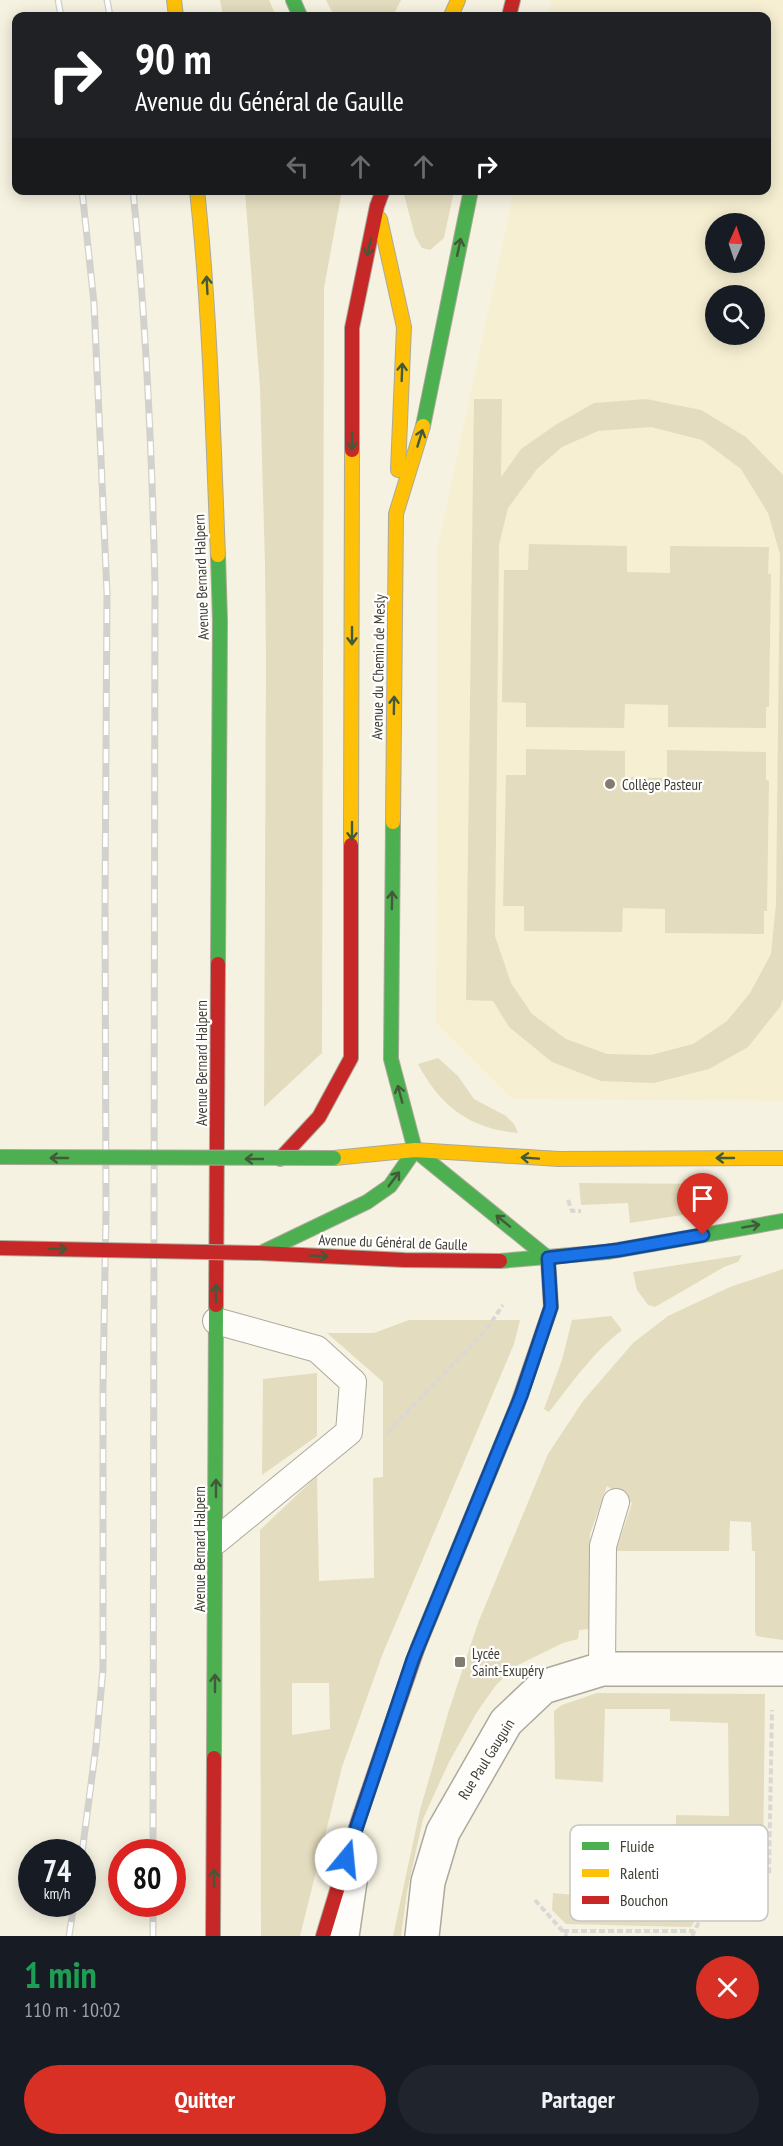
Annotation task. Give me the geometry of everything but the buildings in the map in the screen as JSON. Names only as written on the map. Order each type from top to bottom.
[{"type":"main road","name":"Avenue Bernard Halpern","points":[[197,195],[206,273],[210,344],[220,621],[213,1936]]},
{"type":"main road","points":[[374,195],[404,327],[396,514]]},
{"type":"main road","points":[[280,1159],[319,1117],[351,1058],[352,328],[381,195]]},
{"type":"main road","name":"Avenue du Chemin de Mesly","points":[[415,1150],[391,1059],[396,514],[428,413],[470,195]]},
{"type":"main road","points":[[0,1157],[280,1159],[333,1158],[415,1150],[559,1159],[783,1158]]},
{"type":"main road","points":[[260,1253],[367,1202],[390,1186],[415,1150]]},
{"type":"main road","points":[[323,1936],[358,1821],[413,1659],[521,1396],[551,1307],[548,1258],[415,1150]]},
{"type":"main road","name":"Avenue du Général de Gaulle","points":[[0,1248],[260,1253],[426,1262],[465,1261],[548,1258],[618,1250],[783,1221]]},
{"type":"street","name":"Rue Paul Gauguin","points":[[422,1936],[428,1882],[443,1832],[506,1722],[543,1687],[602,1669],[783,1669]]},
{"type":"street","points":[[342,1936],[358,1821]]},
{"type":"lane","points":[[216,1321],[317,1349],[353,1382],[349,1432],[216,1541]]},
{"type":"lane","points":[[602,1669],[603,1546],[616,1502]]},
{"type":"path","points":[[564,1192],[573,1210],[583,1211]]},
{"type":"path","points":[[349,1432],[383,1437],[486,1330],[503,1305]]},
{"type":"path","points":[[768,1875],[772,1702]]},
{"type":"path","points":[[535,1900],[567,1936]]},
{"type":"path","points":[[692,1936],[699,1921]]},
{"type":"path","points":[[563,1931],[694,1930]]},
{"type":"shaded area","points":[[220,0],[269,0],[274,12],[222,12]]},
{"type":"shaded area","points":[[326,0],[401,0],[395,12],[332,12]]},
{"type":"shaded area","name":"Collège Pasteur","points":[[552,0],[783,0],[783,1101],[512,1099],[436,1023],[438,546],[513,195],[771,195],[771,12],[549,12]]},
{"type":"shaded area","points":[[245,195],[341,195],[324,288],[322,1053],[264,1107],[266,661],[260,388]]},
{"type":"shaded area","points":[[404,195],[453,195],[444,238],[430,250],[422,248],[415,236]]},
{"type":"shaded area","points":[[474,399],[502,399],[501,477],[521,449],[557,424],[594,403],[646,399],[701,410],[746,437],[783,475],[783,999],[780,1007],[748,1047],[709,1069],[654,1083],[601,1081],[552,1062],[509,1027],[493,1001],[466,1000]],"holes":[[[651,427],[702,440],[741,469],[768,513],[780,554],[776,904],[771,954],[750,993],[727,1021],[693,1044],[651,1055],[607,1054],[566,1039],[532,1014],[511,983],[495,936],[499,545],[508,508],[537,469],[562,447],[598,431]]]},
{"type":"shaded area","points":[[529,544],[627,546],[627,572],[670,573],[670,546],[769,547],[768,574],[771,574],[769,707],[766,707],[766,728],[668,727],[668,705],[625,704],[624,728],[526,727],[526,703],[502,702],[504,570],[528,570]]},
{"type":"shaded area","points":[[526,749],[625,751],[625,777],[667,778],[667,750],[766,752],[766,780],[769,781],[767,911],[764,911],[764,934],[665,933],[665,909],[623,908],[622,932],[524,931],[524,906],[503,906],[506,775],[526,775]]},
{"type":"shaded area","points":[[438,1058],[458,1076],[474,1099],[506,1116],[514,1124],[518,1133],[485,1126],[458,1113],[447,1103],[436,1092],[418,1064]]},
{"type":"shaded area","points":[[579,1183],[716,1184],[723,1190],[725,1197],[722,1204],[715,1210],[630,1223],[628,1203],[581,1205]]},
{"type":"shaded area","points":[[742,1255],[738,1262],[724,1267],[655,1307],[648,1305],[637,1290],[633,1272]]},
{"type":"shaded area","points":[[783,1269],[783,1640],[756,1636],[755,1551],[752,1551],[751,1522],[730,1521],[729,1551],[616,1551],[632,1503],[607,1486],[590,1534],[590,1629],[579,1630],[578,1639],[563,1643],[516,1666],[496,1685],[477,1712],[449,1762],[423,1819],[407,1892],[401,1936],[393,1936],[420,1810],[449,1710],[478,1623],[548,1454],[583,1401],[633,1343],[668,1316],[730,1287]]},
{"type":"shaded area","points":[[611,1316],[622,1330],[592,1358],[549,1412],[544,1409],[562,1360],[572,1320]]},
{"type":"shaded area","points":[[409,1320],[520,1320],[514,1344],[383,1653],[342,1767],[300,1936],[261,1936],[260,1530],[317,1476],[319,1581],[374,1578],[373,1478],[383,1477],[383,1382],[327,1333],[374,1333]],"holes":[[[292,1683],[329,1683],[330,1729],[292,1735]]]},
{"type":"shaded area","points":[[317,1373],[317,1436],[262,1475],[263,1379]]},
{"type":"shaded area","points":[[597,1693],[765,1694],[763,1825],[676,1825],[676,1815],[729,1816],[728,1723],[670,1721],[670,1709],[605,1709],[603,1782],[555,1779],[554,1711],[562,1705]]},
{"type":"shaded area","points":[[553,1893],[570,1894],[570,1921],[695,1921],[691,1927],[566,1924],[552,1910]]},
{"type":"railway","points":[[58,0],[60,12]]},
{"type":"railway","points":[[107,0],[109,12]]},
{"type":"railway","points":[[83,195],[94,303],[107,593],[103,1669],[84,1839]]},
{"type":"railway","points":[[133,195],[148,387],[155,584],[153,1839]]},
{"type":"railway","points":[[69,1936],[72,1917]]},
{"type":"railway","points":[[153,1917],[153,1936]]},
{"type":"traffic: fast","points":[[293,0],[298,12]]},
{"type":"traffic: fast","points":[[423,426],[470,195]]},
{"type":"traffic: fast","points":[[218,555],[220,621],[218,964]]},
{"type":"traffic: fast","points":[[393,822],[391,1059],[415,1150]]},
{"type":"traffic: fast","points":[[415,1150],[548,1258]]},
{"type":"traffic: fast","points":[[263,1252],[367,1202],[390,1186],[415,1150]]},
{"type":"traffic: fast","points":[[0,1157],[334,1158]]},
{"type":"traffic: fast","points":[[500,1261],[607,1252],[783,1221]]},
{"type":"traffic: fast","points":[[214,1758],[216,1305]]},
{"type":"traffic: slow","points":[[174,0],[176,12]]},
{"type":"traffic: slow","points":[[453,12],[458,0]]},
{"type":"traffic: slow","points":[[197,195],[208,326],[218,555]]},
{"type":"traffic: slow","points":[[380,219],[404,327],[398,470]]},
{"type":"traffic: slow","points":[[393,822],[396,514],[423,426]]},
{"type":"traffic: slow","points":[[351,845],[352,450]]},
{"type":"traffic: slow","points":[[334,1158],[415,1150],[559,1159],[783,1158]]},
{"type":"traffic: slow","points":[[418,1647],[517,1406]]},
{"type":"traffic: jam","points":[[510,12],[513,0]]},
{"type":"traffic: jam","points":[[352,450],[352,328],[381,195]]},
{"type":"traffic: jam","points":[[280,1159],[319,1117],[351,1058],[351,845]]},
{"type":"traffic: jam","points":[[216,1305],[218,964]]},
{"type":"traffic: jam","points":[[0,1248],[260,1253]]},
{"type":"traffic: jam","points":[[260,1253],[404,1260],[500,1261]]},
{"type":"traffic: jam","points":[[517,1406],[551,1307],[548,1258]]},
{"type":"traffic: jam","points":[[323,1936],[358,1821],[418,1647]]},
{"type":"traffic: jam","points":[[213,1936],[214,1758]]},
{"type":"place","name":"Collège Pasteur","points":[[610,784]]},
{"type":"place","name":"Lycée Saint-Exupéry","points":[[460,1662]]},
{"type":"route","points":[[346,1859],[413,1659],[521,1396],[551,1307],[548,1258],[618,1250],[703,1235]]}]
